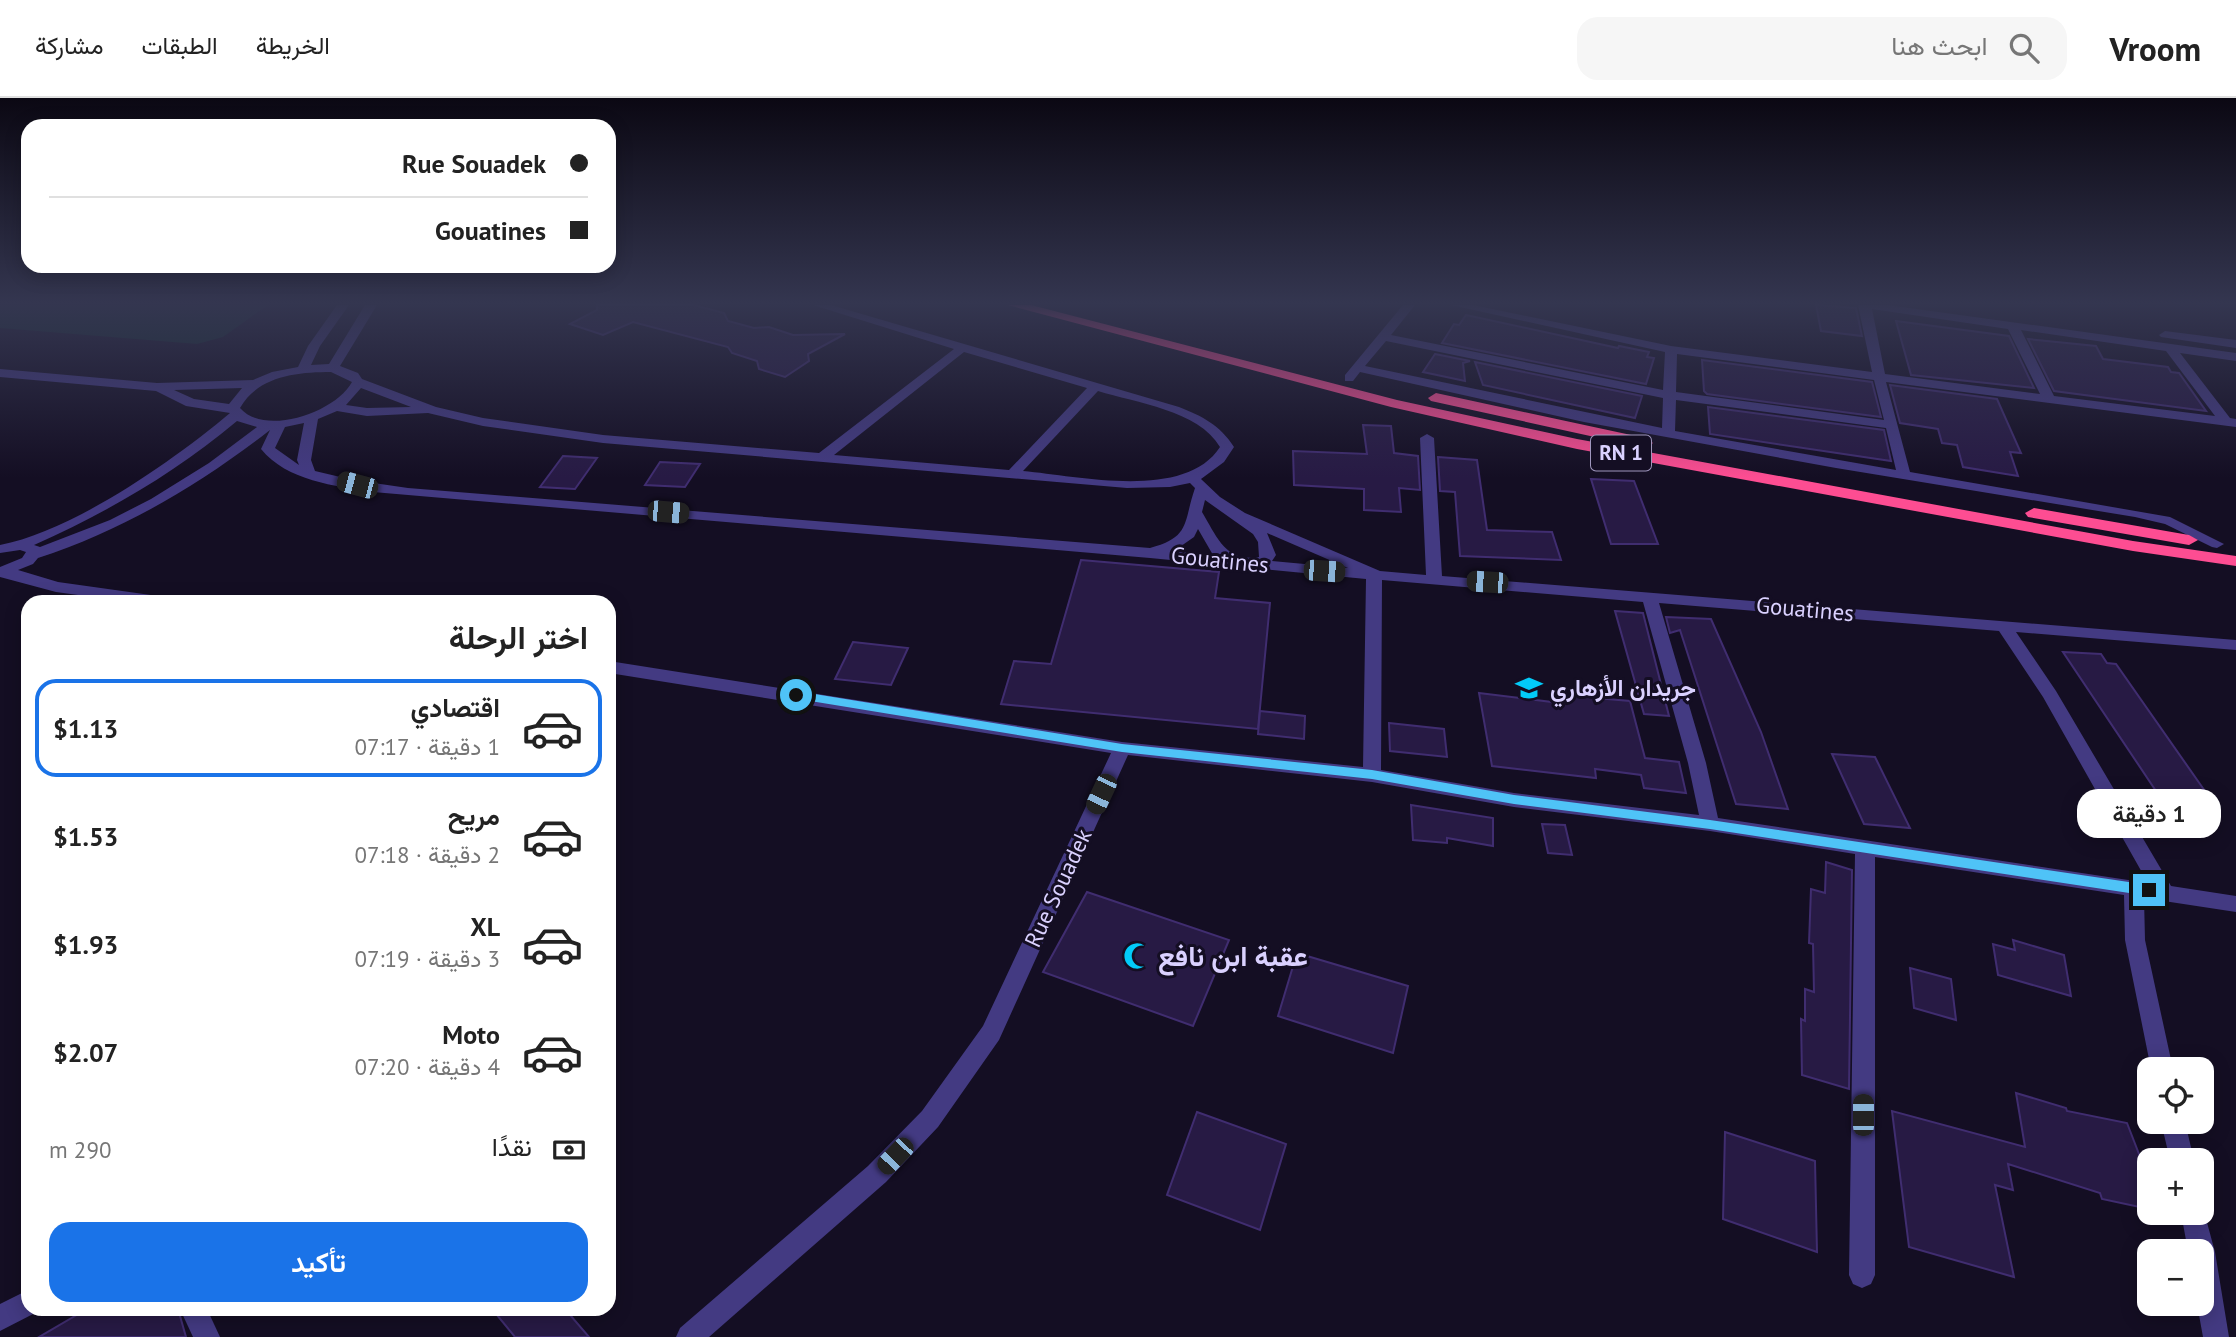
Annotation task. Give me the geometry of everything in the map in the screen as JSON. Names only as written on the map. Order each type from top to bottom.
[{"type":"highway","name":"RN 1","points":[[1238,363],[1396,404],[1577,444],[2133,546],[2236,561]]},
{"type":"highway","name":"RN 1","points":[[1309,363],[1782,470],[2236,547]]},
{"type":"street","points":[[303,369],[306,363]]},
{"type":"street","points":[[333,368],[336,363]]},
{"type":"street","points":[[820,458],[943,363]]},
{"type":"street","points":[[1015,363],[1174,410],[1202,421],[1220,433],[1227,447],[1222,458],[1197,483],[1189,534],[1175,546],[1150,553]]},
{"type":"street","points":[[1353,373],[1362,363]]},
{"type":"street","points":[[1509,363],[1669,396],[1893,425]]},
{"type":"street","points":[[1668,433],[1670,363]]},
{"type":"street","points":[[1770,363],[2231,423]]},
{"type":"street","points":[[1876,363],[1904,474]]},
{"type":"street","points":[[2031,363],[2049,399]]},
{"type":"street","points":[[2182,363],[2231,423]]},
{"type":"street","points":[[8,546],[83,518],[147,483],[190,453],[235,412],[245,391],[303,369],[333,368],[354,376],[358,382],[432,410],[483,422],[603,439],[1156,485],[1197,483],[1242,517],[1268,544],[1268,555],[1264,561],[1244,563],[1221,555],[1194,511]]},
{"type":"street","points":[[0,373],[158,387],[258,384]]},
{"type":"street","points":[[1353,373],[1584,418],[2135,513],[2169,521],[2217,544]]},
{"type":"street","points":[[158,387],[191,403],[235,412],[248,422],[274,424],[312,418],[337,407],[349,399],[358,382]]},
{"type":"street","points":[[1013,474],[1095,387]]},
{"type":"street","points":[[337,407],[367,412],[432,410]]},
{"type":"street","points":[[308,472],[304,460],[312,418]]},
{"type":"street","points":[[2,572],[21,565],[35,554],[116,522],[157,501],[205,472],[274,424]]},
{"type":"street","name":"Gouatines","points":[[274,424],[268,449],[281,463],[357,485],[408,492],[1150,553],[2005,628],[2236,645]]},
{"type":"street","points":[[1427,438],[1434,579]]},
{"type":"street","points":[[1242,517],[1374,574],[1372,775]]},
{"type":"street","points":[[8,546],[33,547],[35,554]]},
{"type":"street","points":[[2,572],[56,587],[114,595]]},
{"type":"street","points":[[1649,596],[1697,763],[1710,824]]},
{"type":"street","points":[[2005,628],[2050,695],[2164,892]]},
{"type":"street","points":[[616,668],[1122,748],[1372,775],[1514,800],[1710,824],[1865,850],[2236,904]]},
{"type":"street","name":"Rue Souadek","points":[[689,1337],[877,1174],[930,1119],[991,1033],[1122,748]]},
{"type":"street","points":[[1862,1275],[1865,850]]},
{"type":"street","points":[[2134,888],[2135,940],[2159,1057]]},
{"type":"street","points":[[0,1318],[21,1307]]},
{"type":"street","points":[[196,1316],[207,1337]]},
{"type":"street","points":[[2212,1316],[2216,1337]]},
{"type":"building","points":[[757,363],[806,363],[785,377],[759,369]]},
{"type":"building","points":[[1429,363],[1464,363],[1465,381],[1423,372]]},
{"type":"building","points":[[1475,363],[1642,396],[1635,418],[1483,385]]},
{"type":"building","points":[[1541,363],[1653,363],[1646,384]]},
{"type":"building","points":[[1702,363],[1724,363],[1872,382],[1881,417],[1707,394],[1704,391]]},
{"type":"building","points":[[1908,363],[2022,363],[2034,388],[1911,375]]},
{"type":"building","points":[[2040,363],[2134,363],[2168,367],[2171,372],[2179,373],[2206,411],[2054,391]]},
{"type":"building","points":[[1890,385],[1997,399],[2021,453],[2010,452],[2018,476],[1963,467],[1957,445],[1942,443],[1938,429],[1900,423]]},
{"type":"building","points":[[1708,407],[1884,430],[1891,461],[1710,434]]},
{"type":"building","points":[[1363,425],[1391,426],[1394,453],[1418,456],[1420,490],[1399,488],[1401,512],[1364,510],[1364,489],[1294,485],[1293,451],[1367,454]]},
{"type":"building","points":[[563,456],[597,458],[575,489],[540,487]]},
{"type":"building","points":[[1438,457],[1477,460],[1487,530],[1552,532],[1561,560],[1460,556],[1455,492],[1440,491]]},
{"type":"building","points":[[660,462],[700,464],[685,487],[645,485]]},
{"type":"building","points":[[1591,479],[1634,481],[1658,544],[1611,544]]},
{"type":"building","points":[[1081,560],[1219,572],[1215,598],[1270,603],[1258,729],[1001,704],[1014,661],[1051,664]]},
{"type":"building","points":[[1615,611],[1643,613],[1669,716],[1644,714]]},
{"type":"building","points":[[1666,617],[1711,619],[1761,732],[1788,809],[1736,804],[1680,630],[1670,633]]},
{"type":"building","points":[[853,642],[908,648],[891,685],[835,679]]},
{"type":"building","points":[[2063,652],[2101,654],[2107,663],[2116,664],[2214,804],[2162,800]]},
{"type":"building","points":[[1479,693],[1552,702],[1550,694],[1630,701],[1645,758],[1679,762],[1686,793],[1644,788],[1641,775],[1595,769],[1596,778],[1492,766]]},
{"type":"building","points":[[1260,711],[1305,716],[1304,739],[1258,734]]},
{"type":"building","points":[[1389,723],[1444,729],[1447,757],[1390,751]]},
{"type":"building","points":[[1832,754],[1875,757],[1910,828],[1864,824]]},
{"type":"building","points":[[1411,805],[1493,818],[1493,846],[1447,838],[1447,843],[1413,840]]},
{"type":"building","points":[[1542,824],[1565,825],[1572,855],[1548,853]]},
{"type":"building","points":[[1826,862],[1852,870],[1849,1089],[1802,1075],[1801,1019],[1805,1021],[1805,989],[1814,992],[1813,944],[1809,943],[1811,889],[1825,893]]},
{"type":"building","name":"عقبة ابن نافع","points":[[1087,892],[1229,940],[1193,1026],[1043,972]]},
{"type":"building","points":[[2013,940],[2064,955],[2071,996],[1998,975],[1993,944],[2015,950]]},
{"type":"building","points":[[1297,953],[1408,986],[1393,1053],[1278,1016]]},
{"type":"building","points":[[1910,968],[1951,979],[1956,1020],[1914,1008]]},
{"type":"building","points":[[2016,1093],[2066,1108],[2067,1111],[2127,1123],[2137,1149],[2137,1206],[2102,1199],[2100,1193],[2008,1164],[2013,1190],[1995,1185],[2014,1277],[1909,1247],[1892,1111],[2025,1147]]},
{"type":"building","points":[[1197,1112],[1286,1144],[1260,1230],[1167,1195]]},
{"type":"building","points":[[1725,1132],[1815,1161],[1817,1252],[1723,1219]]},
{"type":"building","points":[[75,1316],[180,1316],[186,1337],[39,1337]]},
{"type":"building","points":[[498,1316],[571,1316],[589,1337],[515,1337]]},
{"type":"place","name":"جريدان الأزهاري","points":[[1529,688]]},
{"type":"place","name":"عقبة ابن نافع","points":[[1137,956]]},
{"type":"route","points":[[796,695],[1122,748],[1372,775],[1514,800],[1710,824],[1865,850],[2149,890]]}]
